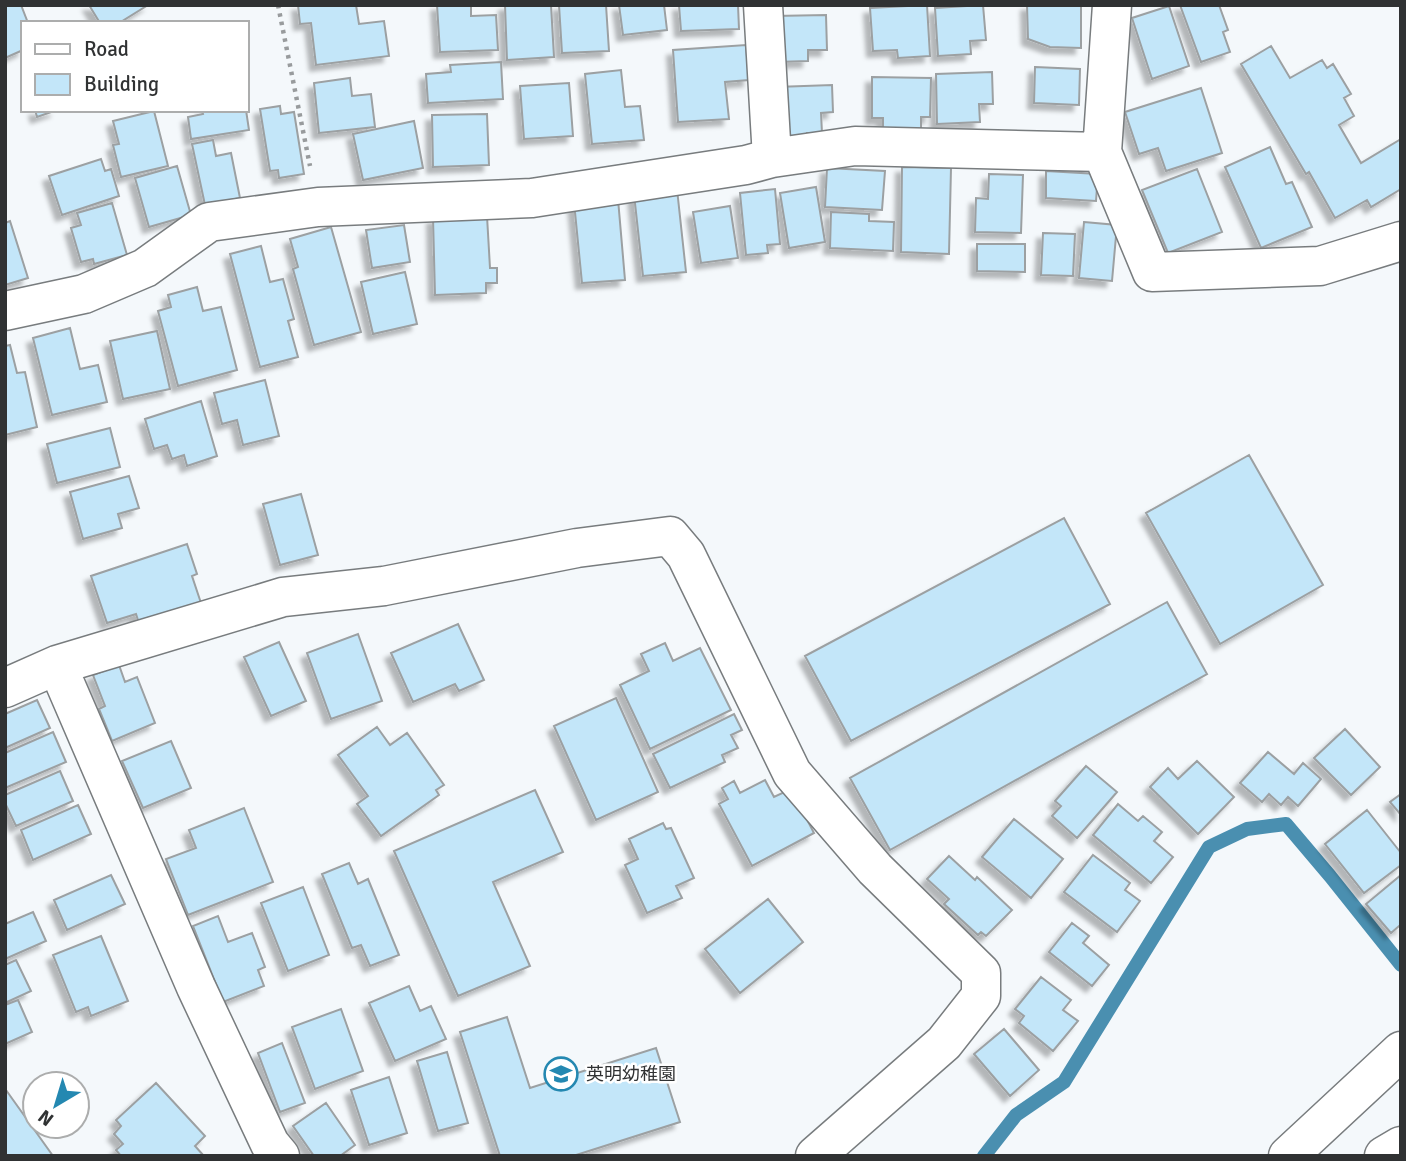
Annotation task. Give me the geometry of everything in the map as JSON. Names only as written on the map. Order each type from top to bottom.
[{"type":"street","points":[[763,5],[772,158]]},
{"type":"street","points":[[1112,5],[1102,152],[1152,272],[1320,265],[1401,241]]},
{"type":"street","points":[[5,311],[85,294],[145,268],[209,222],[318,207],[533,198],[855,146],[1102,152]]},
{"type":"street","points":[[5,688],[57,665],[283,597],[384,586],[577,548],[670,536],[686,555],[792,773],[875,869],[981,974],[981,996],[944,1043],[815,1156]]},
{"type":"street","points":[[57,665],[196,987],[271,1144],[280,1156]]},
{"type":"street","points":[[1288,1156],[1401,1051]]},
{"type":"path","points":[[278,5],[318,207]]},
{"type":"building","points":[[5,5],[21,5],[27,21],[21,21],[21,51],[5,58]]},
{"type":"building","points":[[89,5],[148,5],[122,21],[99,21]]},
{"type":"building","points":[[298,5],[356,5],[359,24],[384,21],[389,56],[316,65],[311,23],[300,24]]},
{"type":"building","points":[[437,5],[471,5],[471,16],[496,15],[498,50],[440,52]]},
{"type":"building","points":[[505,5],[551,5],[554,57],[507,60]]},
{"type":"building","points":[[559,5],[606,5],[609,51],[562,53]]},
{"type":"building","points":[[619,5],[664,5],[667,30],[623,35]]},
{"type":"building","points":[[679,5],[738,5],[739,29],[681,31]]},
{"type":"building","points":[[927,5],[930,56],[898,58],[897,50],[873,51],[870,8]]},
{"type":"building","points":[[983,5],[986,40],[970,41],[971,54],[938,56],[935,8]]},
{"type":"building","points":[[1027,5],[1081,5],[1081,48],[1050,47],[1028,39]]},
{"type":"building","points":[[1180,5],[1219,5],[1228,30],[1223,32],[1230,52],[1201,62]]},
{"type":"building","points":[[1169,6],[1189,66],[1152,79],[1132,18]]},
{"type":"building","points":[[826,15],[827,50],[808,50],[808,61],[776,62],[774,16]]},
{"type":"building","points":[[746,45],[749,80],[725,82],[729,119],[678,122],[673,50]]},
{"type":"building","points":[[1271,46],[1290,78],[1322,60],[1327,68],[1333,64],[1351,94],[1344,98],[1354,116],[1339,125],[1361,163],[1401,139],[1401,189],[1371,207],[1367,200],[1335,218],[1241,64]]},
{"type":"building","points":[[501,62],[503,99],[428,103],[426,74],[451,72],[450,65]]},
{"type":"building","points":[[1035,67],[1080,69],[1079,105],[1034,103]]},
{"type":"building","points":[[621,70],[625,107],[640,106],[644,140],[592,144],[585,74]]},
{"type":"building","points":[[992,72],[993,104],[979,104],[980,122],[937,124],[936,74]]},
{"type":"building","points":[[872,77],[931,78],[930,117],[921,117],[921,130],[883,129],[883,118],[872,118]]},
{"type":"building","points":[[350,78],[352,96],[371,94],[375,127],[319,133],[314,83]]},
{"type":"building","points":[[569,83],[573,136],[524,139],[520,86]]},
{"type":"building","points":[[832,85],[833,112],[821,113],[822,133],[807,133],[807,140],[778,142],[776,87]]},
{"type":"building","points":[[1201,88],[1222,153],[1166,171],[1158,148],[1139,154],[1125,112]]},
{"type":"building","points":[[280,106],[281,114],[294,112],[304,174],[279,178],[278,170],[270,171],[260,109]]},
{"type":"building","points":[[36,112],[51,112],[37,117]]},
{"type":"building","points":[[154,112],[168,166],[121,177],[113,145],[119,144],[113,121]]},
{"type":"building","points":[[246,112],[249,130],[191,139],[188,117]]},
{"type":"building","points":[[487,114],[489,165],[433,167],[432,115]]},
{"type":"building","points":[[414,121],[423,168],[363,180],[353,134]]},
{"type":"building","points":[[213,140],[216,156],[231,153],[240,198],[205,205],[192,144]]},
{"type":"building","points":[[1270,147],[1286,184],[1292,182],[1312,227],[1261,248],[1225,167]]},
{"type":"building","points":[[101,159],[105,171],[111,169],[119,196],[62,215],[49,176]]},
{"type":"building","points":[[177,166],[191,215],[149,227],[135,178]]},
{"type":"building","points":[[902,167],[951,168],[949,254],[901,252]]},
{"type":"building","points":[[827,168],[885,171],[882,210],[825,207]]},
{"type":"building","points":[[1197,169],[1222,232],[1168,253],[1142,190]]},
{"type":"building","points":[[1046,171],[1098,174],[1096,201],[1046,198]]},
{"type":"building","points":[[989,174],[1023,175],[1021,233],[975,232],[976,198],[988,199]]},
{"type":"building","points":[[816,187],[825,242],[789,248],[780,193]]},
{"type":"building","points":[[677,189],[686,272],[643,276],[634,194]]},
{"type":"building","points":[[775,189],[780,244],[767,245],[768,253],[746,255],[740,193]]},
{"type":"building","points":[[618,199],[625,280],[582,283],[574,202]]},
{"type":"building","points":[[112,203],[127,255],[94,264],[93,259],[81,262],[71,228],[81,225],[77,213]]},
{"type":"building","points":[[730,206],[738,258],[701,263],[693,212]]},
{"type":"building","points":[[831,212],[869,214],[869,221],[894,222],[893,251],[830,248]]},
{"type":"building","points":[[487,216],[490,268],[497,268],[497,283],[486,283],[486,293],[435,295],[433,218]]},
{"type":"building","points":[[10,221],[28,278],[5,285],[5,223]]},
{"type":"building","points":[[1084,222],[1117,225],[1112,281],[1079,278]]},
{"type":"building","points":[[404,225],[410,262],[372,268],[366,230]]},
{"type":"building","points":[[331,227],[361,332],[314,345],[293,269],[298,267],[290,239]]},
{"type":"building","points":[[1043,233],[1075,234],[1073,276],[1041,275]]},
{"type":"building","points":[[977,244],[1025,244],[1025,272],[977,271]]},
{"type":"building","points":[[261,246],[270,282],[283,279],[294,319],[288,321],[298,357],[260,367],[230,254]]},
{"type":"building","points":[[405,272],[417,324],[373,334],[361,282]]},
{"type":"building","points":[[197,287],[203,311],[221,307],[237,370],[178,386],[158,311],[171,307],[168,295]]},
{"type":"building","points":[[70,328],[80,369],[98,365],[107,402],[52,415],[33,338]]},
{"type":"building","points":[[157,331],[170,389],[123,399],[110,341]]},
{"type":"building","points":[[10,345],[17,373],[25,372],[37,427],[5,435],[5,346]]},
{"type":"building","points":[[265,380],[279,436],[243,445],[237,420],[222,424],[214,393]]},
{"type":"building","points":[[201,401],[217,456],[187,466],[184,455],[172,459],[167,445],[154,449],[145,419]]},
{"type":"building","points":[[110,428],[120,467],[57,483],[47,444]]},
{"type":"building","points":[[1249,455],[1323,585],[1220,644],[1146,513]]},
{"type":"building","points":[[129,476],[139,508],[118,514],[122,528],[83,539],[70,492]]},
{"type":"building","points":[[301,494],[318,555],[280,565],[263,504]]},
{"type":"building","points":[[1064,518],[1110,604],[851,741],[805,656]]},
{"type":"building","points":[[187,544],[197,574],[192,576],[202,606],[140,626],[136,614],[107,623],[91,576]]},
{"type":"building","points":[[1167,602],[1207,674],[890,850],[850,778]]},
{"type":"building","points":[[458,624],[484,680],[459,691],[455,684],[413,702],[391,653]]},
{"type":"building","points":[[358,634],[382,701],[331,719],[307,653]]},
{"type":"building","points":[[279,642],[306,701],[271,716],[244,657]]},
{"type":"building","points":[[665,643],[673,661],[700,648],[731,710],[650,749],[620,685],[649,671],[641,654]]},
{"type":"building","points":[[119,665],[125,682],[137,677],[155,723],[112,741],[99,709],[105,706],[93,675]]},
{"type":"building","points":[[616,698],[658,792],[596,820],[554,726]]},
{"type":"building","points":[[37,700],[50,728],[5,748],[5,714]]},
{"type":"building","points":[[734,714],[742,730],[731,735],[738,748],[722,755],[725,762],[670,788],[653,754]]},
{"type":"building","points":[[377,727],[390,745],[407,733],[444,785],[436,790],[439,795],[381,836],[357,804],[368,796],[338,755]]},
{"type":"building","points":[[1345,729],[1380,767],[1351,795],[1314,758]]},
{"type":"building","points":[[53,732],[66,762],[5,788],[5,753]]},
{"type":"building","points":[[171,741],[191,788],[143,808],[122,761]]},
{"type":"building","points":[[1268,752],[1294,774],[1303,763],[1321,779],[1298,806],[1288,797],[1281,805],[1269,794],[1262,802],[1240,783]]},
{"type":"building","points":[[1197,761],[1234,797],[1198,834],[1150,787],[1168,768],[1178,779]]},
{"type":"building","points":[[1086,766],[1117,792],[1077,838],[1052,816],[1061,806],[1055,801]]},
{"type":"building","points":[[60,771],[73,801],[16,826],[5,803],[5,795]]},
{"type":"building","points":[[765,780],[774,797],[791,789],[814,833],[752,866],[719,804],[728,799],[722,788],[734,781],[740,793]]},
{"type":"building","points":[[535,790],[563,852],[493,882],[530,966],[458,996],[394,851]]},
{"type":"building","points":[[1401,794],[1401,815],[1390,802]]},
{"type":"building","points":[[1118,804],[1138,821],[1143,816],[1162,832],[1154,841],[1173,857],[1151,883],[1093,835]]},
{"type":"building","points":[[78,805],[91,834],[33,860],[21,830]]},
{"type":"building","points":[[244,808],[273,882],[188,915],[166,859],[196,848],[189,830]]},
{"type":"building","points":[[1367,810],[1401,853],[1401,865],[1364,893],[1325,844]]},
{"type":"building","points":[[1014,819],[1063,859],[1031,898],[982,857]]},
{"type":"building","points":[[663,823],[666,829],[671,828],[694,878],[676,886],[682,898],[647,913],[625,865],[638,859],[629,839]]},
{"type":"building","points":[[1093,855],[1130,883],[1125,890],[1140,901],[1117,932],[1064,892]]},
{"type":"building","points":[[949,856],[975,880],[977,877],[1012,910],[986,936],[981,932],[978,935],[944,904],[949,899],[927,879]]},
{"type":"building","points":[[349,863],[358,884],[368,879],[399,955],[370,966],[361,945],[352,948],[322,874]]},
{"type":"building","points":[[111,875],[125,904],[67,930],[54,900]]},
{"type":"building","points":[[1401,875],[1401,928],[1399,926],[1391,933],[1366,904]]},
{"type":"building","points":[[303,887],[329,955],[288,971],[261,903]]},
{"type":"building","points":[[768,899],[803,942],[740,993],[705,949]]},
{"type":"building","points":[[33,912],[46,941],[5,959],[5,924]]},
{"type":"building","points":[[218,916],[228,942],[252,933],[265,967],[258,970],[264,986],[223,1002],[193,926]]},
{"type":"building","points":[[1072,923],[1089,936],[1083,943],[1109,965],[1092,986],[1049,952]]},
{"type":"building","points":[[101,936],[128,1001],[91,1016],[88,1007],[76,1012],[53,955]]},
{"type":"building","points":[[16,960],[31,991],[5,1003],[5,965]]},
{"type":"building","points":[[1041,977],[1071,1000],[1063,1010],[1078,1021],[1053,1051],[1019,1023],[1024,1016],[1015,1009]]},
{"type":"building","points":[[409,986],[420,1011],[431,1006],[446,1039],[395,1061],[369,1003]]},
{"type":"building","points":[[18,1000],[32,1032],[5,1044],[5,1005]]},
{"type":"building","points":[[341,1009],[363,1071],[315,1089],[292,1027]]},
{"type":"building","points":[[507,1017],[530,1088],[656,1048],[680,1122],[573,1156],[500,1156],[460,1032]]},
{"type":"building","points":[[1004,1029],[1039,1070],[1010,1096],[974,1054]]},
{"type":"building","points":[[282,1043],[305,1103],[280,1112],[258,1053]]},
{"type":"building","points":[[447,1052],[468,1123],[438,1131],[417,1061]]},
{"type":"building","points":[[389,1077],[407,1133],[369,1145],[351,1090]]},
{"type":"building","points":[[156,1083],[205,1136],[195,1146],[204,1156],[121,1156],[116,1150],[123,1144],[114,1134],[121,1126],[116,1120]]},
{"type":"building","points":[[6,1090],[21,1111],[21,1140],[42,1140],[53,1156],[5,1156]]},
{"type":"building","points":[[326,1103],[355,1145],[340,1156],[314,1156],[293,1126]]},
{"type":"waterway","points":[[984,1156],[1016,1115],[1064,1082],[1209,847],[1247,829],[1286,824],[1401,965]]},
{"type":"place","name":"英明幼稚園","points":[[561,1074]]}]
